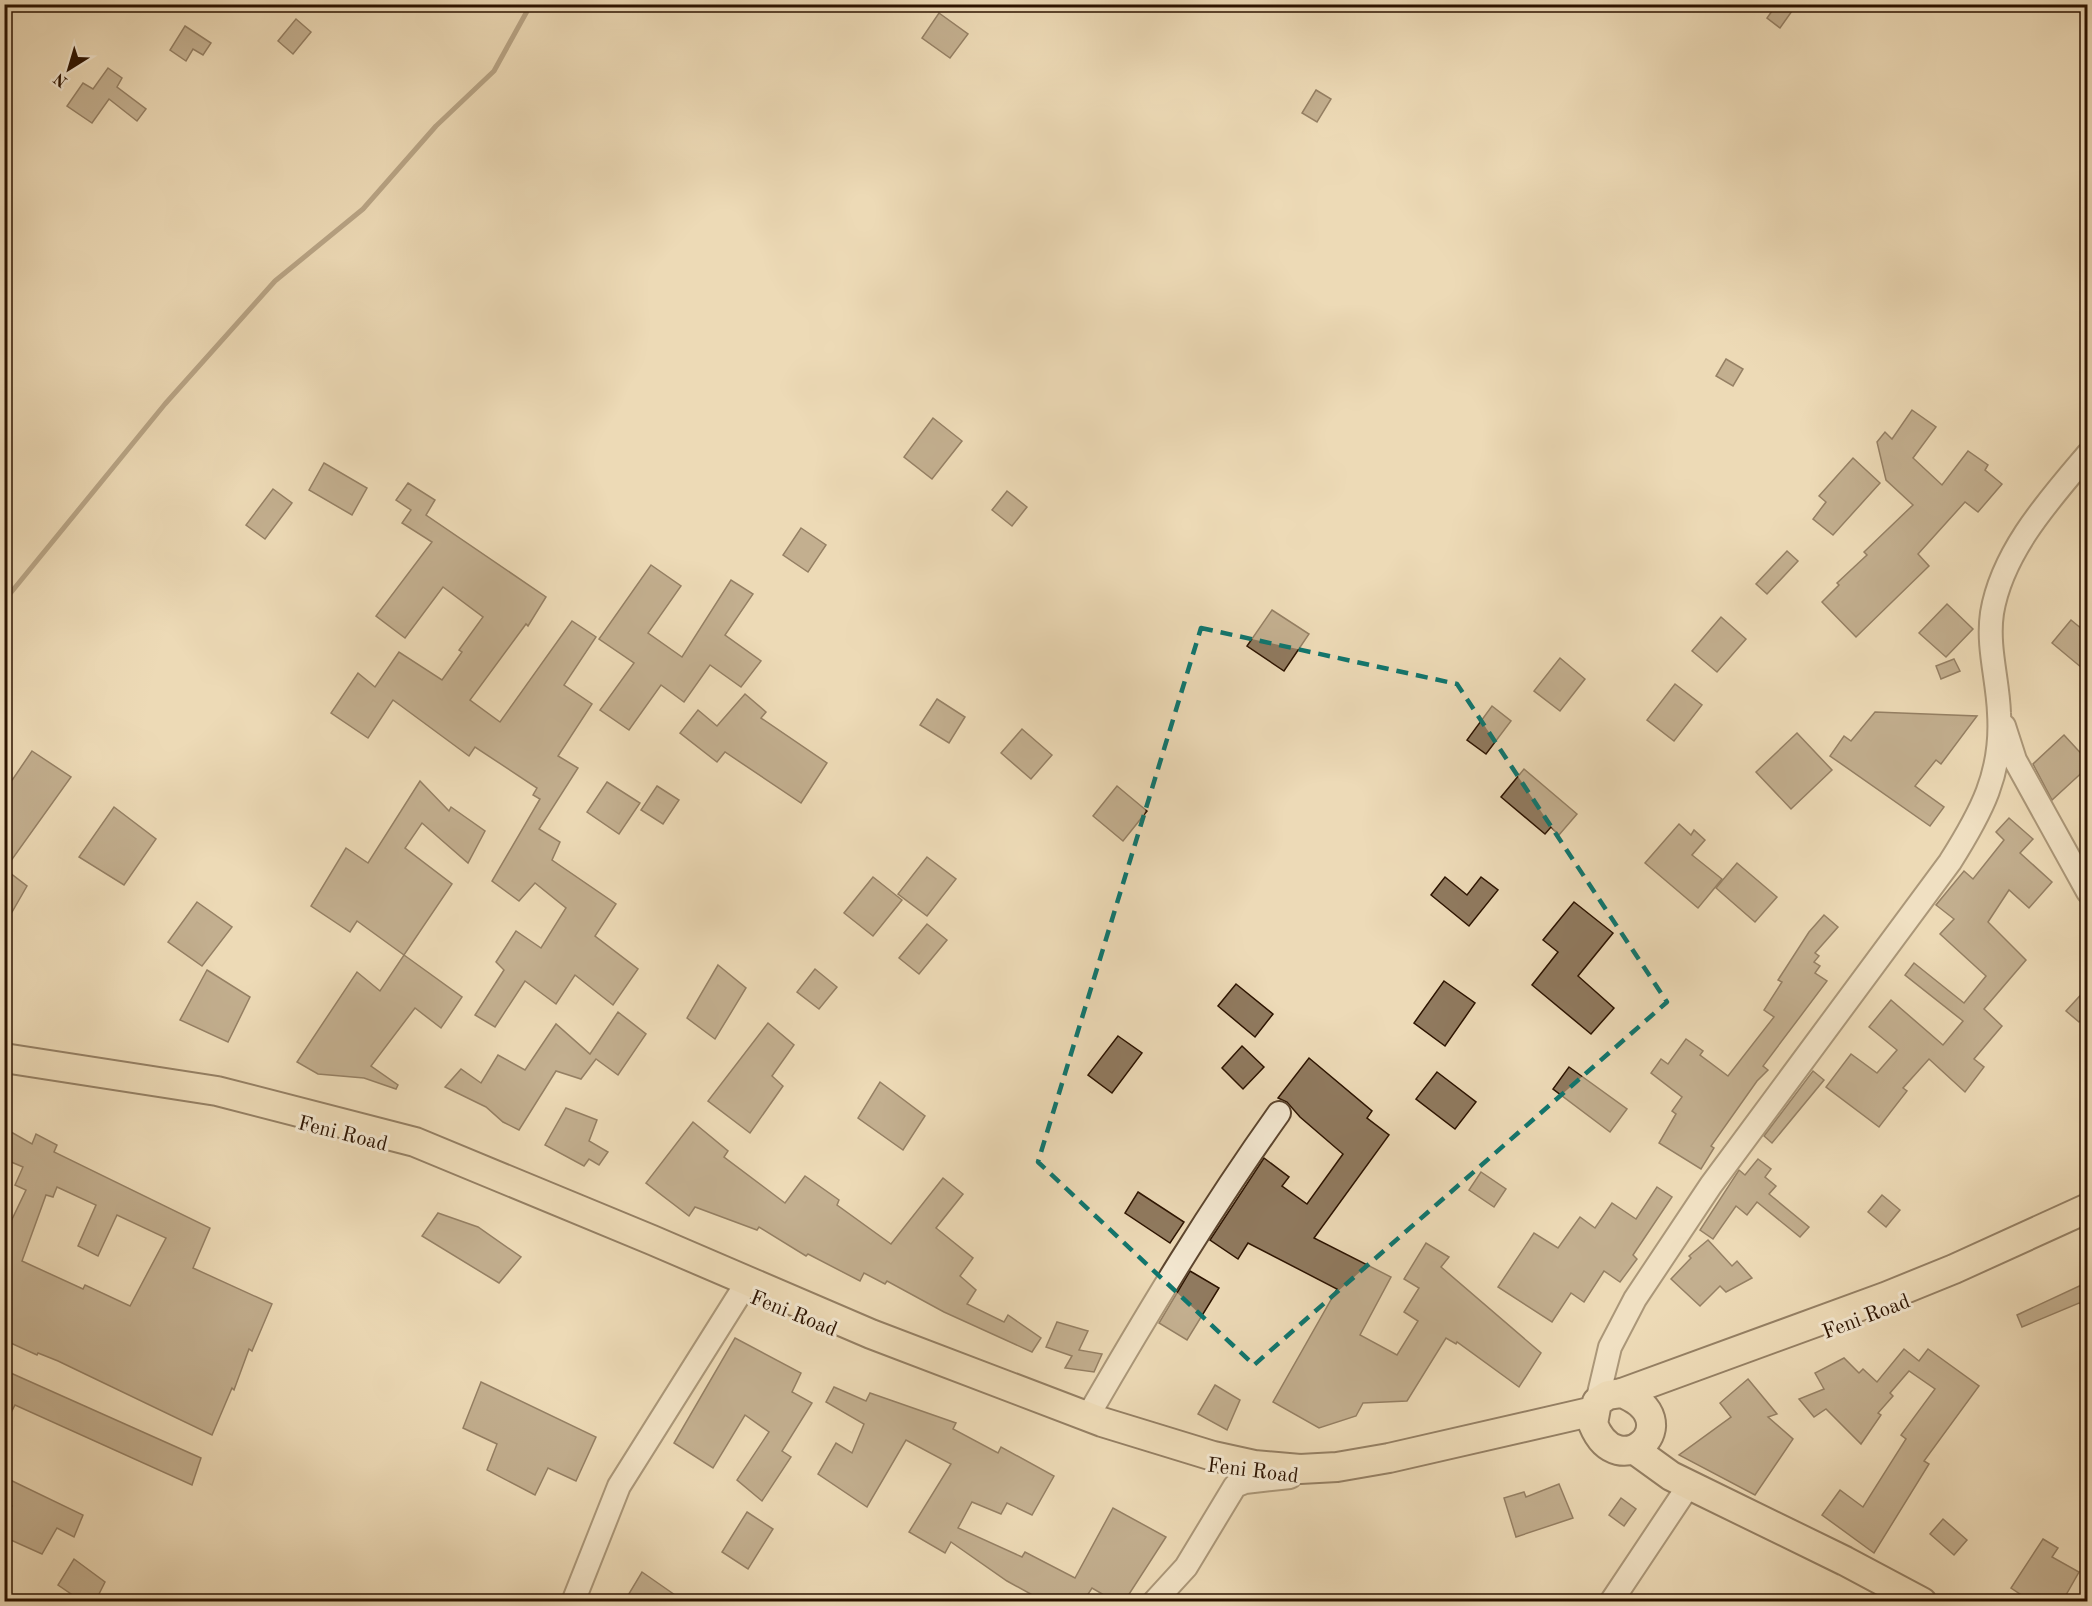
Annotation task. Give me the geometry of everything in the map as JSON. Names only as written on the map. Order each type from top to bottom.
[{"type":"main road","points":[[4,1058],[217,1092],[415,1142],[652,1240],[775,1295],[871,1334],[1089,1416],[1213,1456],[1254,1465],[1300,1469],[1337,1467],[1389,1458],[1610,1407],[1954,1269],[2088,1208]]},
{"type":"main road","name":"Feni Road","points":[[4,1065],[261,1112],[408,1150],[741,1292],[928,1366],[1176,1456],[1226,1469],[1290,1477],[1325,1477],[1392,1467],[1610,1407],[1928,1292],[2088,1223]]},
{"type":"main road","points":[[1610,1407],[1650,1420],[1650,1433],[1644,1444],[1635,1450],[1621,1451],[1604,1442],[1610,1407]]},
{"type":"main road","points":[[1635,1450],[1671,1476],[1922,1602]]},
{"type":"street","points":[[2088,454],[2039,512],[2005,571],[1992,613],[1992,657],[2000,714],[2015,760],[2088,891]]},
{"type":"street","points":[[1610,1407],[1610,1347],[1635,1299],[1711,1185],[1950,861],[1981,812],[1997,765],[2000,714]]},
{"type":"street","points":[[1089,1416],[1151,1307],[1221,1194],[1278,1113]]},
{"type":"street","points":[[573,1602],[619,1486],[741,1292]]},
{"type":"street","points":[[1154,1602],[1186,1567],[1235,1486],[1245,1482],[1290,1477]]},
{"type":"street","points":[[1611,1602],[1689,1485]]},
{"type":"highlighted area","points":[[1201,628],[1457,684],[1667,1002],[1254,1365],[1038,1162]]},
{"type":"building","points":[[1777,4],[1797,4],[1780,28],[1767,18]]},
{"type":"building","points":[[939,13],[968,34],[950,58],[922,38]]},
{"type":"building","points":[[296,19],[311,32],[293,54],[278,41]]},
{"type":"building","points":[[185,26],[211,43],[203,55],[193,49],[186,61],[170,50]]},
{"type":"building","points":[[108,68],[122,78],[117,87],[146,109],[137,121],[109,99],[92,123],[67,106],[83,83],[93,89]]},
{"type":"building","points":[[1316,90],[1331,99],[1317,122],[1302,113]]},
{"type":"building","points":[[1726,359],[1743,369],[1733,386],[1716,376]]},
{"type":"building","points":[[1912,410],[1936,427],[1913,458],[1942,485],[1968,451],[1988,465],[1985,470],[2002,484],[1978,512],[1965,502],[1918,554],[1929,566],[1856,637],[1822,602],[1839,585],[1837,583],[1867,555],[1864,552],[1913,505],[1886,480],[1877,442],[1885,432],[1892,439]]},
{"type":"building","points":[[933,418],[962,441],[932,479],[904,457]]},
{"type":"building","points":[[1853,458],[1880,483],[1833,535],[1813,519],[1826,502],[1819,496]]},
{"type":"building","points":[[324,463],[367,488],[352,515],[309,490]]},
{"type":"building","points":[[408,483],[435,500],[426,515],[546,597],[528,626],[526,624],[470,700],[500,722],[572,621],[596,637],[564,685],[592,704],[558,756],[578,768],[539,829],[560,842],[552,860],[616,904],[595,936],[638,969],[613,1005],[575,975],[556,1004],[525,981],[495,1027],[475,1015],[504,970],[496,962],[516,931],[541,948],[566,908],[535,883],[519,901],[492,881],[540,799],[533,795],[537,788],[475,747],[469,756],[393,700],[368,738],[331,713],[358,673],[375,687],[399,652],[442,680],[462,652],[459,650],[483,617],[443,587],[405,638],[376,616],[432,542],[402,523],[411,510],[396,500]]},
{"type":"building","points":[[273,489],[292,503],[265,539],[246,525]]},
{"type":"building","points":[[1007,491],[1027,507],[1012,526],[992,510]]},
{"type":"building","points":[[801,528],[826,545],[808,572],[783,555]]},
{"type":"building","points":[[1787,551],[1798,561],[1767,594],[1756,584]]},
{"type":"building","points":[[651,565],[681,586],[648,633],[682,657],[731,580],[753,594],[725,635],[761,661],[741,687],[710,665],[684,702],[661,685],[629,730],[600,710],[634,663],[599,639]]},
{"type":"building","points":[[1947,604],[1973,629],[1946,657],[1919,633]]},
{"type":"building","points":[[1272,610],[1309,634],[1284,671],[1247,646]]},
{"type":"building","points":[[1721,617],[1746,639],[1717,672],[1692,651]]},
{"type":"building","points":[[2071,620],[2088,634],[2088,673],[2052,643]]},
{"type":"building","points":[[1560,658],[1585,679],[1560,711],[1534,691]]},
{"type":"building","points":[[1954,659],[1960,671],[1941,679],[1936,666]]},
{"type":"building","points":[[1675,684],[1702,705],[1674,741],[1647,720]]},
{"type":"building","points":[[745,694],[766,712],[761,718],[827,763],[801,803],[725,752],[717,762],[680,733],[698,710],[717,726]]},
{"type":"building","points":[[937,699],[965,717],[949,743],[920,725]]},
{"type":"building","points":[[1492,706],[1511,721],[1486,754],[1467,740]]},
{"type":"building","points":[[1875,712],[1977,716],[1941,764],[1936,760],[1915,786],[1944,807],[1930,826],[1830,756],[1844,736],[1851,741]]},
{"type":"building","points":[[1022,729],[1052,755],[1031,779],[1001,753]]},
{"type":"building","points":[[1797,733],[1832,770],[1791,809],[1756,772]]},
{"type":"building","points":[[2064,735],[2088,761],[2088,767],[2052,800],[2033,764]]},
{"type":"building","points":[[32,751],[71,777],[5,869],[27,886],[4,926],[4,792]]},
{"type":"building","points":[[1524,769],[1577,814],[1559,835],[1551,827],[1545,834],[1501,797]]},
{"type":"building","points":[[420,781],[449,811],[451,807],[485,831],[468,863],[422,823],[405,848],[452,884],[404,955],[357,921],[350,932],[311,906],[346,848],[368,863]]},
{"type":"building","points":[[607,782],[640,803],[619,834],[587,812]]},
{"type":"building","points":[[657,786],[679,800],[663,824],[641,810]]},
{"type":"building","points":[[1117,786],[1147,811],[1123,841],[1093,816]]},
{"type":"building","points":[[114,807],[156,839],[124,885],[79,857]]},
{"type":"building","points":[[2009,818],[2033,839],[2020,853],[2052,882],[2029,908],[2009,890],[1988,922],[2026,960],[1984,1009],[2002,1026],[1974,1059],[1984,1067],[1965,1092],[1929,1059],[1903,1088],[1907,1091],[1879,1127],[1826,1087],[1851,1054],[1877,1073],[1897,1050],[1869,1027],[1891,1000],[1943,1045],[1963,1021],[1905,975],[1914,963],[1964,1003],[1986,976],[1940,934],[1954,919],[1936,905],[1964,871],[1973,879],[2004,840],[1996,832]]},
{"type":"building","points":[[1679,824],[1691,835],[1694,830],[1705,840],[1692,855],[1722,879],[1698,908],[1645,863]]},
{"type":"building","points":[[927,857],[956,879],[927,916],[898,894]]},
{"type":"building","points":[[1737,863],[1777,897],[1755,922],[1716,888]]},
{"type":"building","points":[[873,877],[902,900],[873,936],[844,913]]},
{"type":"building","points":[[1445,877],[1467,895],[1481,877],[1498,890],[1469,926],[1431,895]]},
{"type":"building","points":[[197,902],[232,927],[202,966],[168,942]]},
{"type":"building","points":[[1574,902],[1613,933],[1578,976],[1614,1008],[1591,1034],[1532,985],[1558,952],[1543,940]]},
{"type":"building","points":[[1824,915],[1838,927],[1815,953],[1819,956],[1814,962],[1820,966],[1815,973],[1827,981],[1763,1066],[1768,1070],[1757,1081],[1711,1146],[1714,1148],[1701,1169],[1659,1143],[1676,1114],[1672,1111],[1682,1097],[1651,1073],[1661,1059],[1668,1064],[1686,1039],[1703,1051],[1700,1055],[1728,1076],[1774,1017],[1764,1010],[1782,982],[1778,980],[1809,932]]},
{"type":"building","points":[[927,924],[947,940],[919,974],[899,958]]},
{"type":"building","points":[[404,955],[462,997],[441,1028],[415,1008],[371,1066],[398,1085],[396,1089],[364,1078],[318,1074],[297,1062],[357,972],[380,991]]},
{"type":"building","points":[[718,965],[746,988],[715,1039],[687,1018]]},
{"type":"building","points":[[815,969],[837,987],[819,1009],[797,992]]},
{"type":"building","points":[[207,970],[250,997],[228,1042],[180,1020]]},
{"type":"building","points":[[1444,981],[1475,1003],[1445,1046],[1414,1023]]},
{"type":"building","points":[[1236,984],[1273,1014],[1255,1037],[1218,1006]]},
{"type":"building","points":[[2088,987],[2088,1012],[2079,1022],[2066,1011]]},
{"type":"building","points":[[618,1012],[646,1034],[618,1075],[596,1059],[581,1079],[556,1071],[519,1130],[503,1122],[486,1107],[445,1087],[461,1069],[481,1083],[498,1055],[525,1070],[556,1024],[590,1054]]},
{"type":"building","points":[[768,1023],[794,1045],[772,1076],[783,1086],[750,1133],[708,1101]]},
{"type":"building","points":[[1118,1036],[1142,1053],[1112,1093],[1088,1075]]},
{"type":"building","points":[[1242,1046],[1264,1067],[1243,1089],[1222,1068]]},
{"type":"building","points":[[1309,1058],[1372,1111],[1367,1118],[1389,1135],[1314,1238],[1391,1277],[1360,1335],[1397,1355],[1418,1321],[1404,1312],[1419,1288],[1404,1279],[1426,1243],[1449,1257],[1441,1267],[1541,1353],[1519,1387],[1457,1342],[1456,1344],[1446,1338],[1407,1401],[1363,1403],[1356,1416],[1319,1428],[1273,1402],[1337,1289],[1248,1243],[1238,1259],[1210,1240],[1264,1158],[1289,1177],[1282,1186],[1307,1204],[1343,1154],[1300,1117],[1287,1102],[1278,1098]]},
{"type":"building","points":[[1569,1067],[1627,1109],[1610,1132],[1553,1089]]},
{"type":"building","points":[[1813,1071],[1824,1080],[1772,1143],[1764,1136]]},
{"type":"building","points":[[1437,1072],[1476,1102],[1455,1129],[1416,1099]]},
{"type":"building","points":[[880,1082],[925,1116],[903,1150],[858,1118]]},
{"type":"building","points":[[566,1108],[597,1120],[589,1141],[608,1152],[599,1165],[589,1159],[584,1166],[545,1145]]},
{"type":"building","points":[[693,1122],[728,1151],[724,1157],[785,1203],[805,1176],[839,1200],[837,1205],[891,1244],[943,1178],[963,1194],[936,1228],[973,1258],[960,1276],[976,1290],[967,1304],[1004,1322],[1008,1315],[1041,1338],[1032,1352],[944,1312],[887,1281],[885,1284],[864,1273],[860,1281],[808,1254],[806,1256],[759,1227],[757,1230],[695,1207],[689,1216],[646,1183]]},
{"type":"building","points":[[4,1128],[32,1144],[36,1134],[57,1145],[54,1152],[210,1228],[193,1268],[272,1304],[252,1351],[249,1349],[234,1390],[232,1388],[212,1435],[58,1361],[38,1353],[37,1355],[4,1340],[4,1236],[26,1190],[15,1185],[23,1167],[4,1159]],"holes":[[[57,1187],[96,1205],[78,1246],[98,1256],[117,1215],[166,1238],[130,1306],[85,1285],[83,1289],[22,1261],[46,1195],[53,1197]]]},
{"type":"building","points":[[1758,1159],[1771,1169],[1765,1177],[1776,1186],[1769,1194],[1809,1227],[1800,1237],[1757,1202],[1747,1215],[1736,1206],[1713,1239],[1700,1230],[1739,1170],[1745,1175]]},
{"type":"building","points":[[1481,1172],[1506,1189],[1494,1207],[1469,1190]]},
{"type":"building","points":[[1657,1187],[1672,1197],[1633,1255],[1637,1259],[1620,1282],[1604,1271],[1584,1302],[1571,1293],[1552,1322],[1498,1287],[1534,1233],[1558,1248],[1580,1217],[1595,1228],[1612,1203],[1636,1219]]},
{"type":"building","points":[[1138,1192],[1184,1222],[1170,1243],[1125,1213]]},
{"type":"building","points":[[1882,1195],[1900,1210],[1886,1227],[1868,1212]]},
{"type":"building","points":[[438,1213],[478,1227],[521,1257],[499,1283],[422,1236]]},
{"type":"building","points":[[1708,1240],[1732,1266],[1737,1261],[1752,1278],[1726,1292],[1720,1286],[1700,1306],[1671,1279],[1691,1258],[1689,1256]]},
{"type":"building","points":[[1190,1271],[1219,1288],[1187,1340],[1159,1323]]},
{"type":"building","points":[[2088,1282],[2088,1309],[2079,1303],[2022,1327],[2017,1315]]},
{"type":"building","points":[[1057,1322],[1088,1331],[1079,1350],[1102,1354],[1094,1372],[1065,1368],[1072,1356],[1046,1347]]},
{"type":"building","points":[[735,1338],[801,1373],[792,1392],[812,1403],[782,1451],[791,1457],[762,1501],[737,1480],[769,1432],[745,1415],[713,1468],[674,1443]]},
{"type":"building","points":[[1904,1349],[1919,1361],[1928,1349],[1979,1386],[1924,1461],[1929,1464],[1874,1553],[1822,1515],[1840,1490],[1863,1507],[1906,1439],[1901,1435],[1935,1389],[1909,1371],[1890,1393],[1893,1396],[1878,1413],[1881,1415],[1861,1444],[1826,1409],[1814,1417],[1799,1399],[1824,1389],[1815,1373],[1844,1358],[1859,1373],[1863,1369],[1877,1382]]},
{"type":"building","points":[[4,1370],[201,1458],[192,1485],[15,1405],[4,1426]]},
{"type":"building","points":[[1748,1379],[1777,1414],[1768,1417],[1793,1439],[1755,1495],[1679,1455],[1731,1417],[1720,1403]]},
{"type":"building","points":[[481,1382],[596,1437],[576,1481],[548,1468],[535,1495],[487,1470],[497,1444],[463,1428]]},
{"type":"building","points":[[1215,1385],[1240,1400],[1227,1430],[1198,1414]]},
{"type":"building","points":[[834,1387],[866,1401],[870,1393],[956,1423],[953,1429],[998,1453],[1001,1447],[1054,1476],[1032,1515],[1007,1503],[1001,1514],[972,1502],[958,1528],[1022,1557],[1025,1552],[1075,1578],[1113,1508],[1166,1537],[1124,1602],[1116,1602],[1092,1588],[1083,1602],[1045,1602],[1007,1581],[951,1542],[945,1553],[909,1532],[951,1464],[906,1440],[867,1507],[818,1474],[836,1443],[852,1453],[864,1424],[826,1402]]},
{"type":"building","points":[[4,1477],[83,1515],[74,1537],[57,1528],[42,1554],[4,1537],[4,1521],[12,1506],[4,1503]]},
{"type":"building","points":[[1559,1484],[1573,1518],[1516,1537],[1504,1498],[1524,1492],[1526,1497]]},
{"type":"building","points":[[1621,1498],[1636,1509],[1624,1526],[1609,1515]]},
{"type":"building","points":[[747,1512],[773,1529],[748,1569],[722,1552]]},
{"type":"building","points":[[1943,1519],[1967,1540],[1954,1555],[1930,1534]]},
{"type":"building","points":[[2043,1539],[2058,1548],[2052,1557],[2079,1572],[2062,1602],[2032,1602],[2011,1588]]},
{"type":"building","points":[[74,1559],[105,1582],[95,1602],[83,1602],[58,1585]]},
{"type":"building","points":[[642,1572],[685,1602],[624,1602]]},
{"type":"waterway","points":[[4,601],[165,404],[275,281],[363,209],[436,126],[494,71],[531,4]]}]
